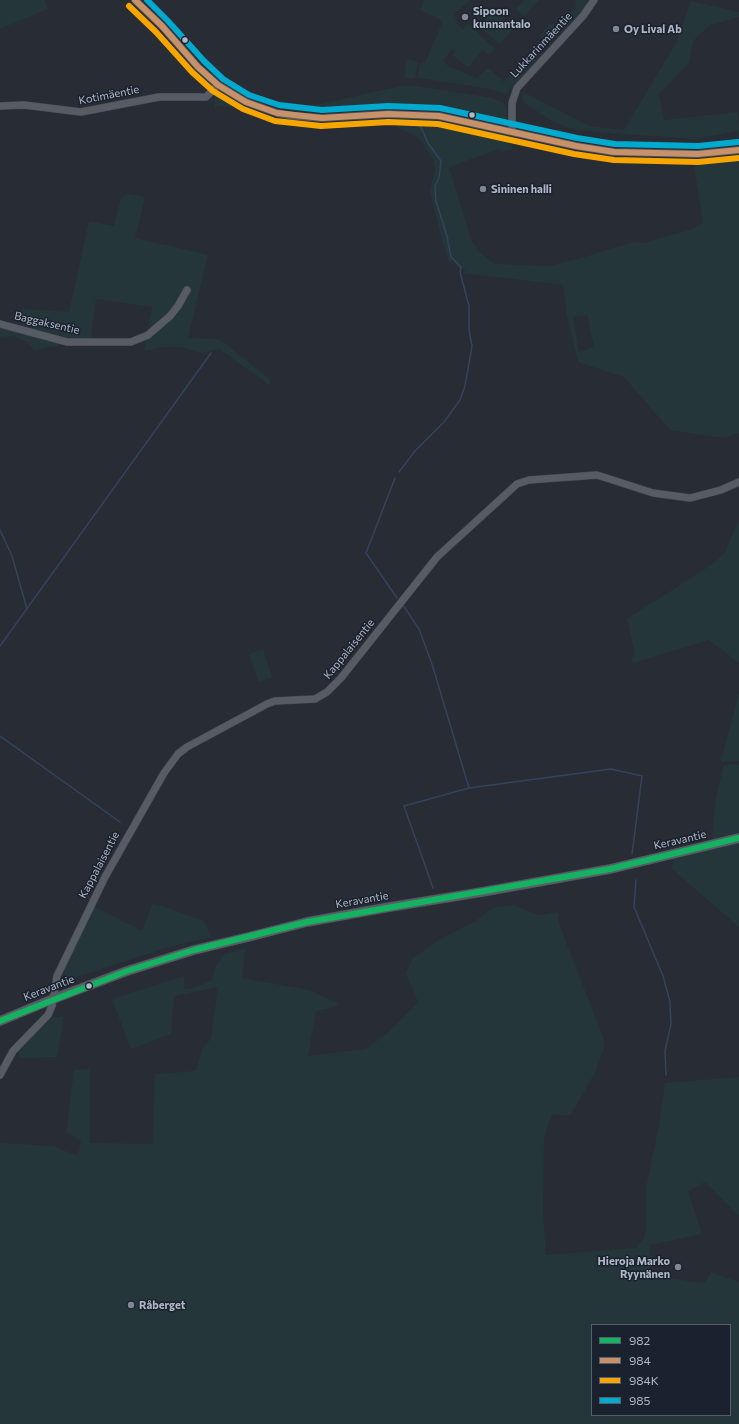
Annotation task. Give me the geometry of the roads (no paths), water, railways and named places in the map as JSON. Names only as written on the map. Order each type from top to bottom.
[{"type":"main road","name":"Keravantie","points":[[0,1021],[53,999],[127,972],[194,950],[300,924],[572,876],[739,838]]},
{"type":"street","points":[[135,0],[162,26],[198,67],[218,85],[251,104],[293,116],[322,118],[388,114],[419,114],[461,120],[576,146],[614,152],[698,154],[739,150]]},
{"type":"street","name":"Lukkarinmäentie","points":[[512,132],[512,103],[517,88],[583,16],[594,0]]},
{"type":"street","name":"Kotimäentie","points":[[0,106],[24,105],[81,112],[159,97],[206,97],[218,85]]},
{"type":"street","name":"Baggaksentie","points":[[0,324],[67,342],[131,342],[148,335],[170,316],[178,306],[186,290]]},
{"type":"street","name":"Kappalaisentie","points":[[0,1075],[13,1051],[48,1015],[53,999],[57,976],[104,877],[164,773],[178,754],[197,741],[262,705],[275,701],[315,699],[327,692],[341,678],[437,557],[511,488],[528,480],[597,475],[653,493],[676,498],[690,498],[721,490],[739,482]]},
{"type":"waterway","points":[[399,472],[415,451],[444,422],[460,400],[465,386],[472,346],[469,330],[469,306],[460,272],[461,267],[451,257],[447,236],[436,201],[435,186],[439,178],[441,161],[428,143],[421,127],[417,125],[410,126]]},
{"type":"waterway","points":[[0,646],[211,353]]},
{"type":"waterway","points":[[395,478],[366,553],[397,598]]},
{"type":"waterway","points":[[0,530],[12,556],[27,609]]},
{"type":"waterway","points":[[403,605],[419,629],[432,664],[469,788]]},
{"type":"waterway","points":[[0,736],[120,822]]},
{"type":"waterway","points":[[433,888],[404,806],[469,788],[611,769],[642,776],[632,854]]},
{"type":"waterway","points":[[636,880],[634,907],[663,976],[670,1002],[671,1024],[665,1051],[666,1075]]},
{"type":"place","name":"Sipoon kunnantalo","points":[[465,17]]},
{"type":"place","name":"Oy Lival Ab","points":[[616,29]]},
{"type":"place","name":"Sininen halli","points":[[483,189]]},
{"type":"place","name":"Hieroja Marko Ryynänen","points":[[678,1267]]},
{"type":"place","name":"Råberget","points":[[131,1305]]}]
